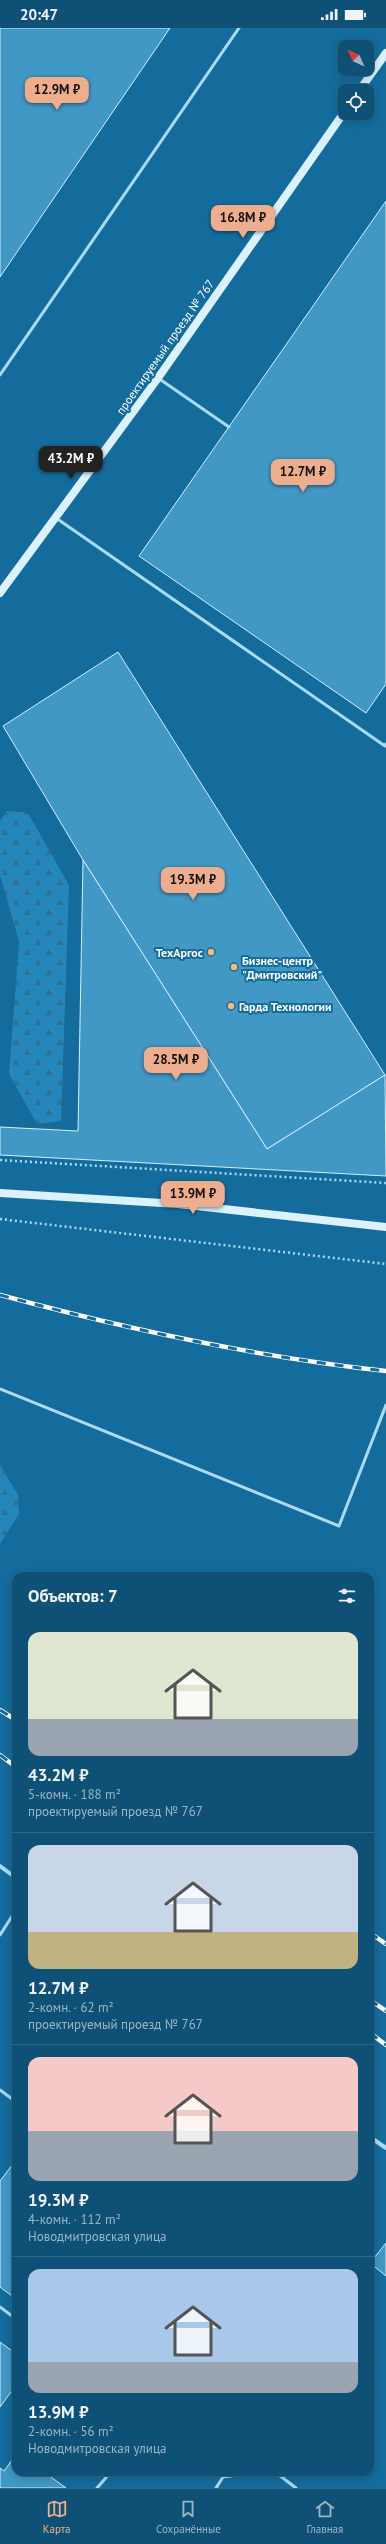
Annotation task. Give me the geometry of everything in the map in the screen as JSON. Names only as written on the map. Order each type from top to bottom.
[{"type":"street","points":[[364,84],[386,53]]},
{"type":"street","name":"проектируемый проезд № 767","points":[[0,593],[158,378],[339,120]]},
{"type":"street","points":[[0,1193],[178,1204],[386,1227]]},
{"type":"street","points":[[0,1866],[12,1875]]},
{"type":"street","points":[[374,2140],[386,2148]]},
{"type":"lane","points":[[0,375],[239,28]]},
{"type":"lane","points":[[158,378],[229,427]]},
{"type":"lane","points":[[56,518],[385,746],[386,744]]},
{"type":"lane","points":[[0,1389],[339,1526],[386,1405]]},
{"type":"lane","points":[[0,1935],[12,1916]]},
{"type":"lane","points":[[0,2090],[12,2099]]},
{"type":"lane","points":[[0,2307],[12,2316]]},
{"type":"lane","points":[[97,2488],[107,2476]]},
{"type":"lane","points":[[216,2488],[224,2477],[231,2476]]},
{"type":"lane","points":[[280,2476],[296,2488]]},
{"type":"path","points":[[0,1160],[386,1183]]},
{"type":"path","points":[[0,1219],[386,1264]]},
{"type":"green space","points":[[7,811],[28,813],[69,885],[61,1121],[37,1124],[9,1074],[19,941],[0,875],[0,821]]},
{"type":"green space","points":[[0,1465],[18,1495],[19,1514],[0,1544]]},
{"type":"building","points":[[0,28],[170,28],[0,277]]},
{"type":"building","points":[[386,201],[386,684],[366,713],[139,556]]},
{"type":"building","name":"Бизнес-центр \"Дмитровский\"","points":[[118,652],[385,1075],[267,1149],[83,860],[3,726]]},
{"type":"building","points":[[83,860],[267,1149],[385,1075],[386,1176],[0,1155],[0,1127],[78,1131]]},
{"type":"building","points":[[12,2165],[12,2296],[0,2287],[0,2181]]},
{"type":"building","points":[[386,2243],[386,2276],[374,2266],[374,2258]]},
{"type":"building","points":[[0,2342],[12,2351],[12,2390],[0,2407]]},
{"type":"building","points":[[12,2460],[12,2476],[50,2476],[66,2488],[0,2488],[0,2468],[4,2471]]},
{"type":"railway","points":[[0,1295],[95,1319],[240,1350],[386,1371]]},
{"type":"railway","points":[[0,1710],[12,1718]]},
{"type":"railway","points":[[0,1755],[12,1764]]},
{"type":"railway","points":[[374,1936],[386,1944]]},
{"type":"railway","points":[[374,2003],[386,2011]]},
{"type":"railway","points":[[374,2036],[386,2045]]},
{"type":"place","name":"ТехАргос","points":[[211,952]]},
{"type":"place","name":"Бизнес-центр \"Дмитровский\"","points":[[234,967]]},
{"type":"place","name":"Гарда Технологии","points":[[231,1006]]}]
